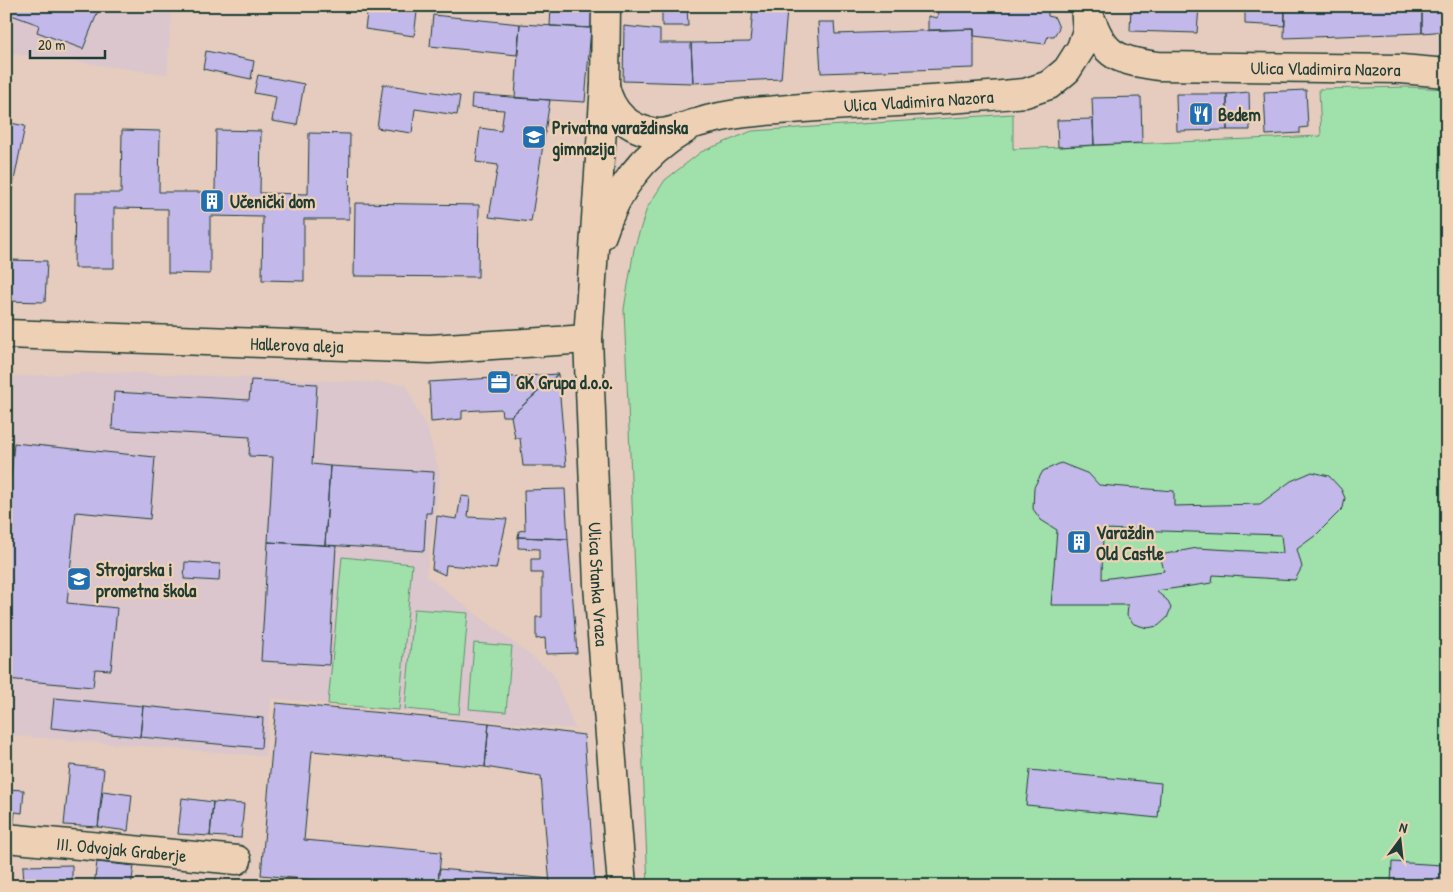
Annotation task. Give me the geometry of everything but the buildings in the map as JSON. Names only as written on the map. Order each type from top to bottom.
[{"type":"main road","name":"Ulica Stanka Vraza","points":[[606,6],[605,84],[590,282],[588,338],[598,585],[622,886]]},
{"type":"main road","name":"Ulica Vladimira Nazora","points":[[1085,6],[1099,40],[1113,54],[1131,62],[1158,66],[1401,69],[1447,73]]},
{"type":"main road","name":"Ulica Vladimira Nazora","points":[[696,123],[724,115],[774,110],[1026,93],[1048,85],[1067,70],[1081,48],[1086,31],[1085,6]]},
{"type":"main road","points":[[605,84],[608,98],[615,112],[626,122],[639,129],[658,133],[696,123]]},
{"type":"main road","name":"Ulica Stanka Vraza","points":[[590,282],[597,250],[608,218],[630,176],[647,157],[667,140],[696,123]]},
{"type":"main road","name":"Hallerova aleja","points":[[6,334],[430,348],[588,338]]},
{"type":"main road","name":"III. Odvojak Graberje","points":[[6,838],[236,860]]},
{"type":"shaded area","points":[[6,6],[172,6],[167,74],[9,53],[6,64]]},
{"type":"shaded area","points":[[111,372],[406,384],[417,411],[427,428],[440,475],[426,576],[552,672],[575,729],[271,698],[265,756],[6,735],[6,377]]},
{"type":"green space","points":[[1407,87],[1447,89],[1447,886],[648,886],[624,309],[634,249],[647,208],[665,180],[701,152],[752,131],[1013,114],[1013,149],[1321,136],[1319,89]]},
{"type":"green space","points":[[342,557],[412,564],[399,710],[328,704]]},
{"type":"green space","points":[[414,609],[468,613],[459,714],[405,709]]},
{"type":"green space","points":[[474,643],[512,646],[506,712],[469,709]]},
{"type":"place","name":"Bedem","points":[[1201,114]]},
{"type":"place","name":"Privatna varaždinska gimnazija","points":[[534,137]]},
{"type":"place","name":"Učenički dom","points":[[212,201]]},
{"type":"place","name":"GK Grupa d.o.o.","points":[[499,382]]},
{"type":"place","name":"Varaždin Old Castle","points":[[1079,542]]},
{"type":"place","name":"Strojarska i prometna škola","points":[[79,579]]}]
